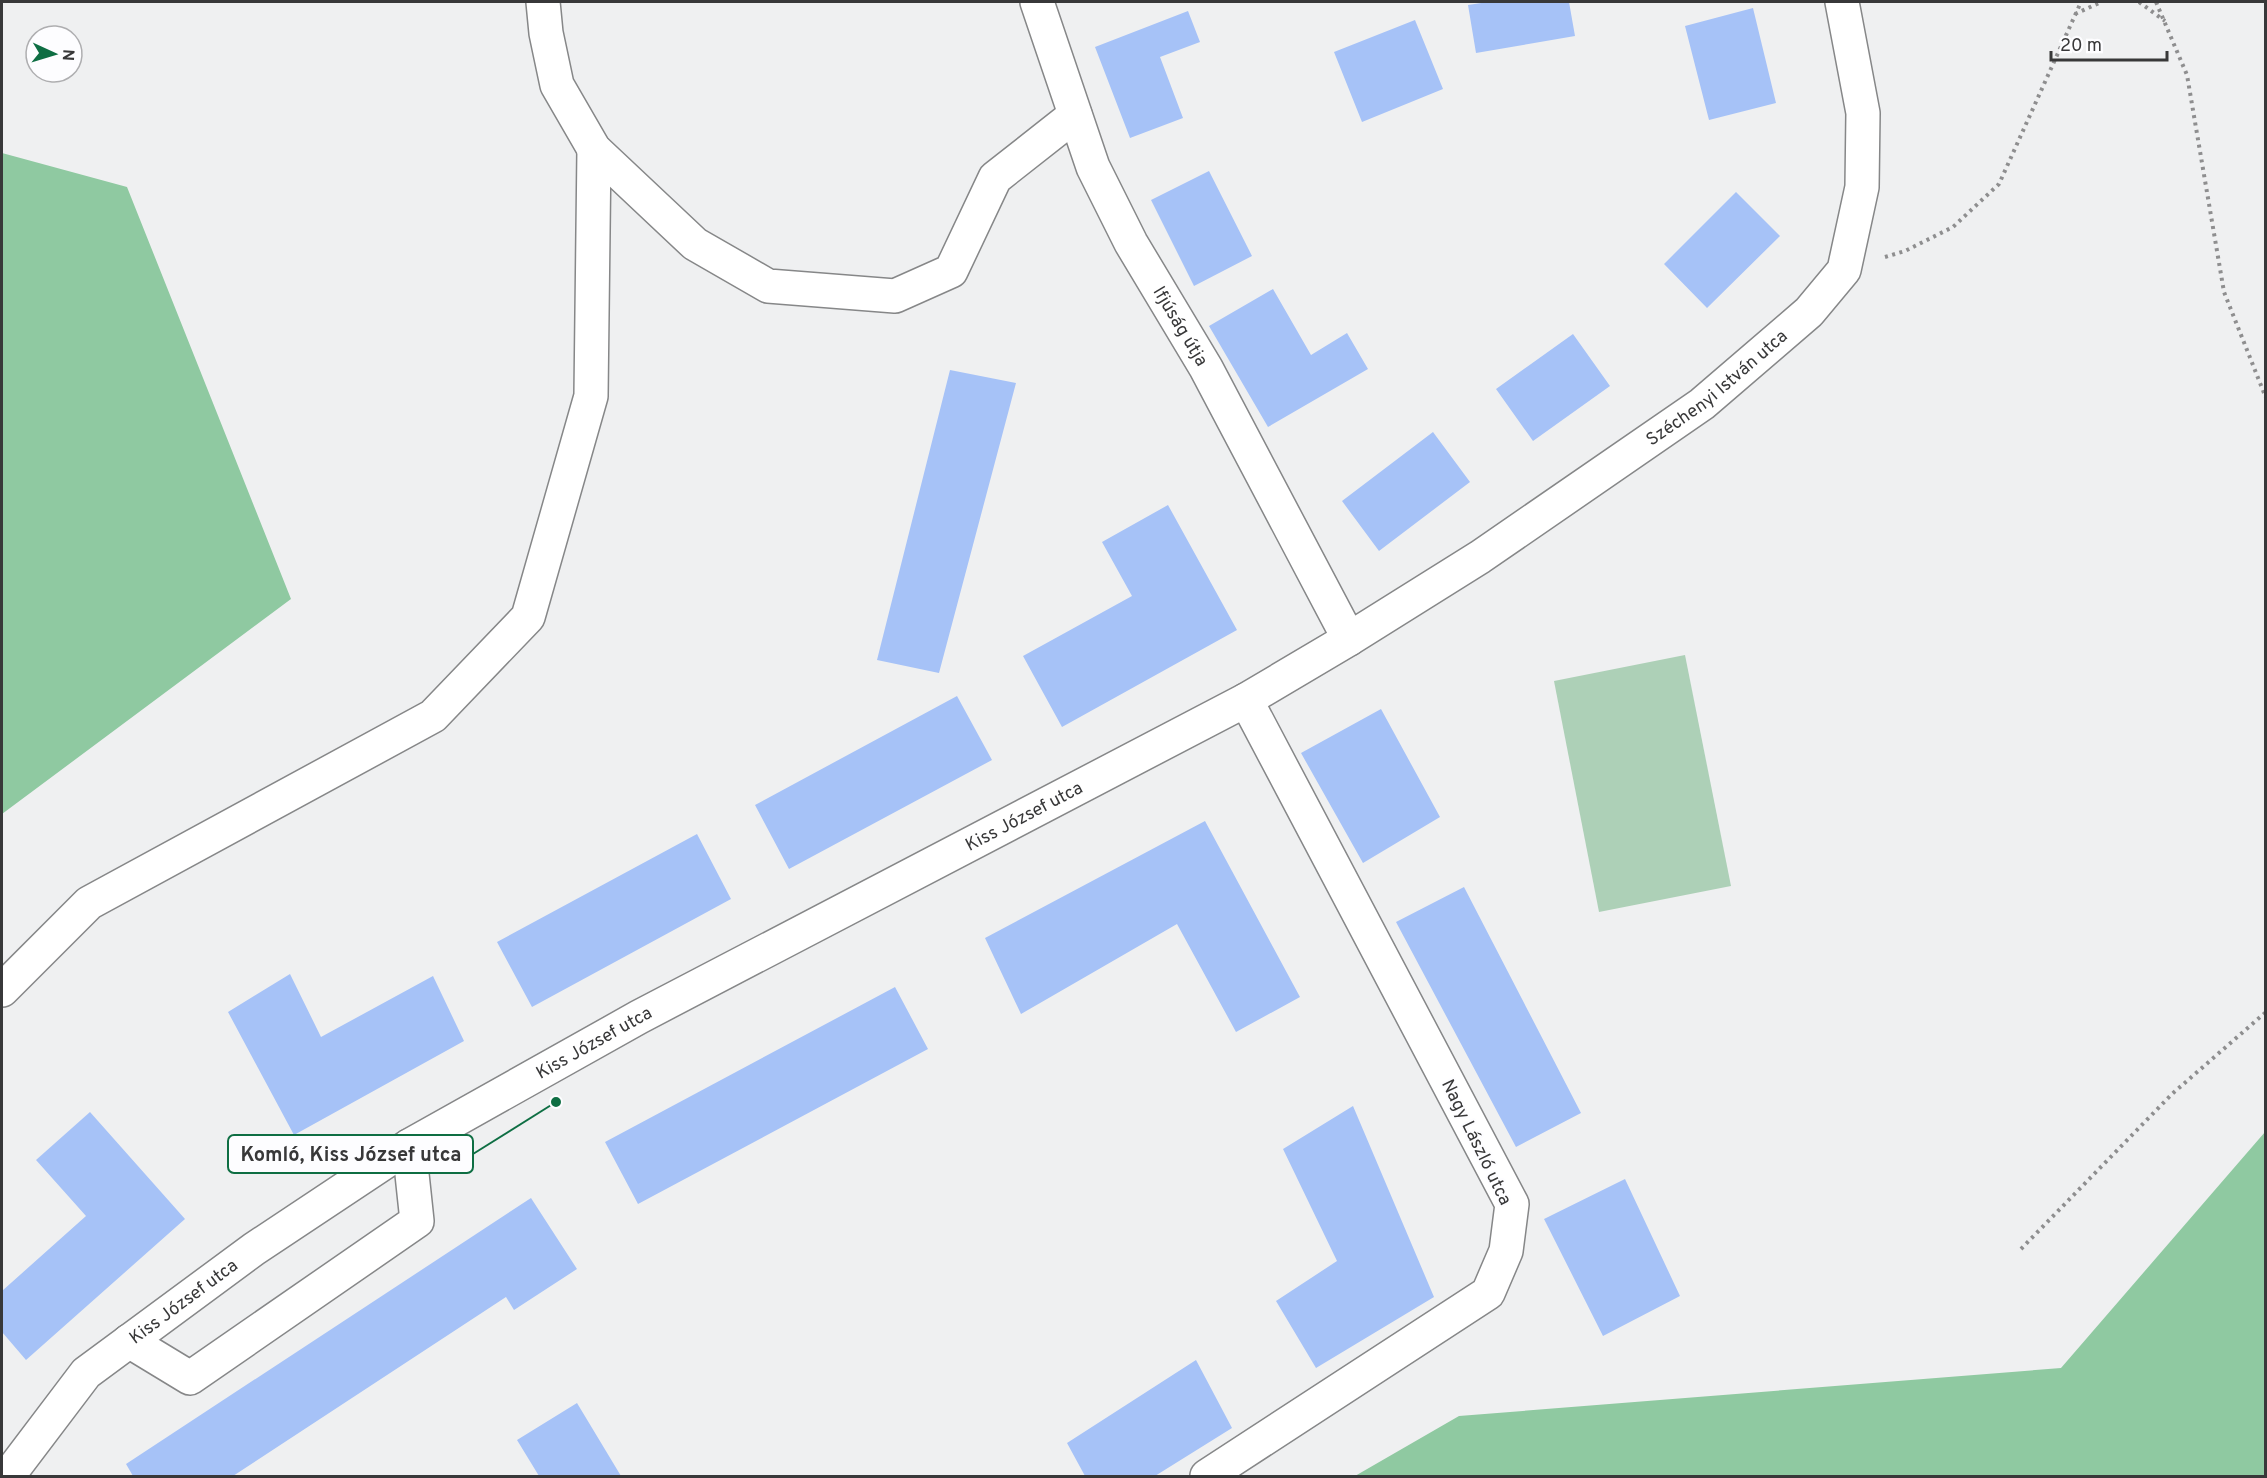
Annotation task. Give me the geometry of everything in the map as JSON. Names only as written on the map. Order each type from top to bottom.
[{"type":"street","points":[[543,2],[546,33],[557,86],[594,148],[695,244],[768,286],[895,296],[951,271],[995,178],[1075,116]]},
{"type":"street","name":"Ifjúság útja","points":[[1037,2],[1093,167],[1131,243],[1206,368],[1349,639]]},
{"type":"street","name":"Széchenyi István utca","points":[[1246,700],[1480,557],[1702,404],[1809,312],[1844,270],[1862,187],[1863,113],[1842,2]]},
{"type":"street","points":[[2,990],[89,903],[433,716],[528,617],[591,396],[594,148]]},
{"type":"street","name":"Kiss József utca","points":[[8,1476],[86,1373],[254,1249],[409,1146],[639,1017],[1246,700]]},
{"type":"street","name":"Nagy László utca","points":[[1207,1476],[1488,1293],[1506,1251],[1512,1204],[1246,700]]},
{"type":"street","points":[[129,1341],[190,1378],[417,1221],[409,1146]]},
{"type":"path","points":[[1844,270],[1905,251],[1953,227],[1999,184],[2081,2]]},
{"type":"path","points":[[2075,14],[2101,2]]},
{"type":"path","points":[[2139,2],[2165,21]]},
{"type":"path","points":[[2156,2],[2187,75],[2224,292],[2265,398]]},
{"type":"path","points":[[2021,1249],[2172,1094],[2265,1012]]},
{"type":"green space","points":[[2,153],[127,187],[291,599],[2,814]]},
{"type":"green space","points":[[1685,655],[1731,886],[1599,912],[1554,681]]},
{"type":"green space","points":[[2265,1132],[2265,1476],[1355,1476],[1459,1416],[2061,1368]]},
{"type":"building","points":[[1488,2],[1569,2],[1575,36],[1476,53],[1468,5]]},
{"type":"building","points":[[1753,8],[1776,103],[1709,120],[1685,26]]},
{"type":"building","points":[[1188,11],[1200,42],[1160,57],[1183,118],[1130,138],[1095,47]]},
{"type":"building","points":[[1415,20],[1443,89],[1362,122],[1334,52]]},
{"type":"building","points":[[1209,171],[1252,256],[1194,286],[1151,200]]},
{"type":"building","points":[[1736,192],[1780,236],[1707,308],[1664,264]]},
{"type":"building","points":[[1273,289],[1311,355],[1347,333],[1368,369],[1268,427],[1209,326]]},
{"type":"building","points":[[1573,334],[1610,386],[1533,441],[1496,389]]},
{"type":"building","points":[[950,370],[1016,383],[939,673],[877,660]]},
{"type":"building","points":[[1433,432],[1470,482],[1379,551],[1342,501]]},
{"type":"building","points":[[1168,505],[1237,630],[1062,727],[1023,656],[1132,596],[1102,542]]},
{"type":"building","points":[[957,696],[992,760],[789,869],[755,805]]},
{"type":"building","points":[[1381,709],[1440,817],[1363,863],[1301,753]]},
{"type":"building","points":[[1205,821],[1300,997],[1236,1032],[1177,924],[1021,1014],[985,938]]},
{"type":"building","points":[[697,834],[731,899],[532,1007],[497,942]]},
{"type":"building","points":[[1464,887],[1581,1113],[1516,1147],[1396,922]]},
{"type":"building","points":[[290,974],[321,1037],[433,976],[464,1041],[294,1135],[228,1012]]},
{"type":"building","points":[[895,987],[928,1049],[638,1204],[605,1142]]},
{"type":"building","points":[[1353,1106],[1434,1297],[1316,1368],[1276,1301],[1337,1261],[1283,1149]]},
{"type":"building","points":[[90,1112],[185,1219],[26,1360],[2,1332],[2,1291],[86,1216],[36,1160]]},
{"type":"building","points":[[1625,1179],[1680,1296],[1603,1336],[1544,1219]]},
{"type":"building","points":[[531,1198],[577,1269],[514,1310],[506,1297],[233,1476],[133,1476],[126,1464]]},
{"type":"building","points":[[1196,1360],[1232,1428],[1155,1476],[1085,1476],[1067,1443]]},
{"type":"building","points":[[577,1403],[621,1476],[539,1476],[517,1440]]},
{"type":"place","name":"Komló, Kiss József utca","points":[[556,1102]]}]
